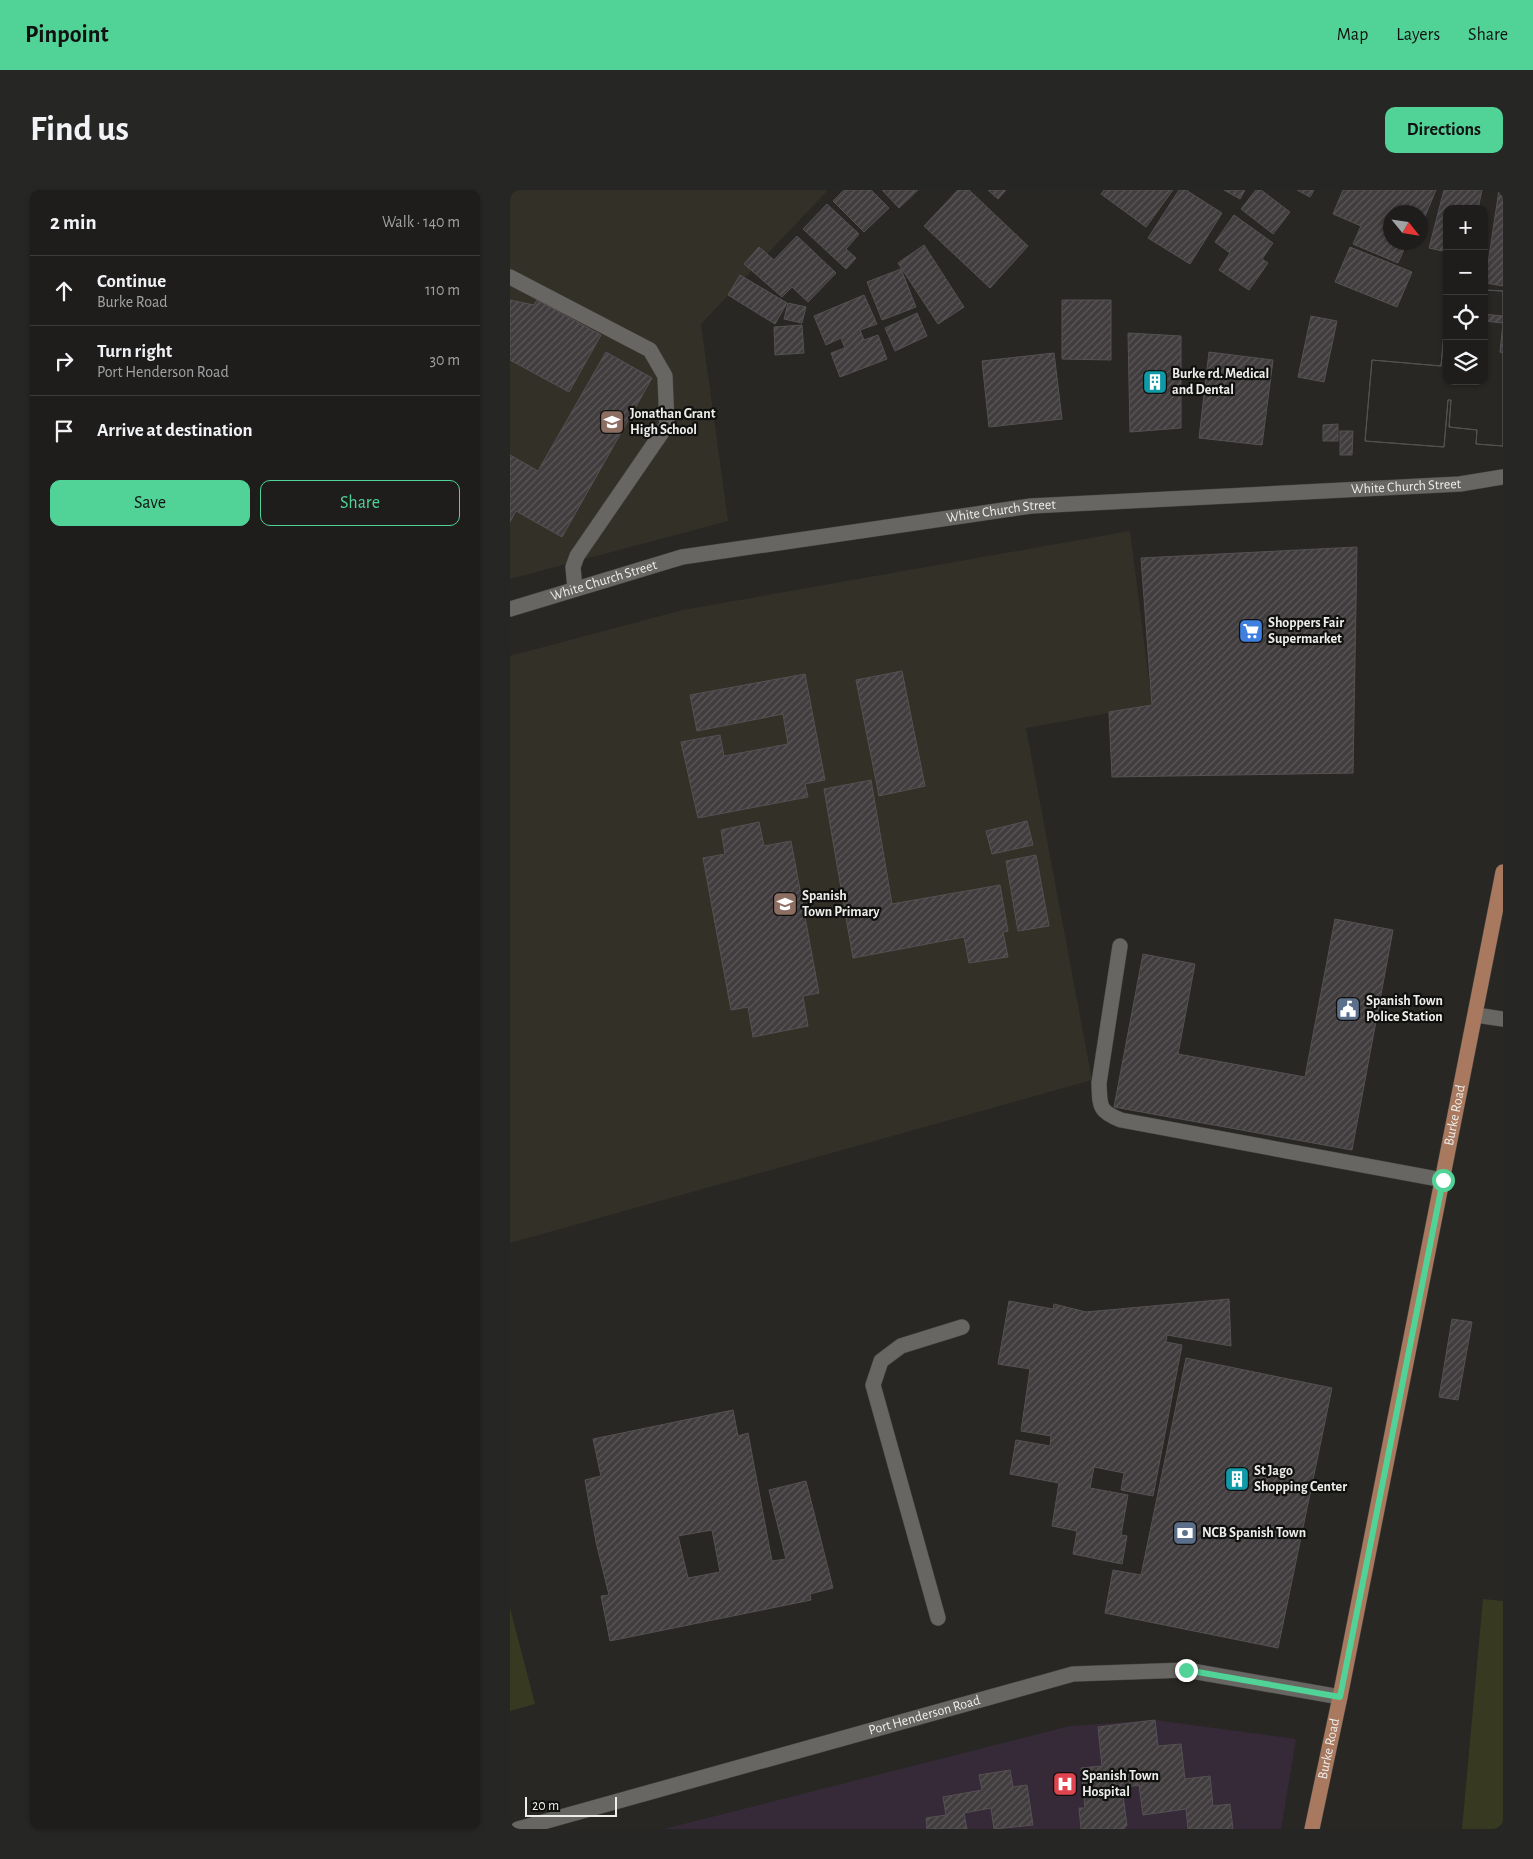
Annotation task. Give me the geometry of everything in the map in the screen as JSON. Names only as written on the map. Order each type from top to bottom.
[{"type":"main road","name":"Burke Road","points":[[1312,1829],[1340,1697],[1503,872]]},
{"type":"street","points":[[510,277],[650,350],[665,376],[668,425],[577,556],[574,566],[574,589]]},
{"type":"street","name":"White Church Street","points":[[510,609],[682,557],[1032,506],[1460,484],[1503,477]]},
{"type":"street","points":[[1120,946],[1099,1083],[1100,1104],[1105,1114],[1121,1120],[1443,1180]]},
{"type":"street","points":[[1476,1015],[1503,1019]]},
{"type":"street","points":[[938,1618],[873,1385],[881,1361],[901,1346],[962,1327]]},
{"type":"street","name":"Port Henderson Road","points":[[518,1829],[1073,1674],[1186,1670],[1340,1697]]},
{"type":"shaded area","name":"Jonathan Grant High School","points":[[510,190],[828,190],[701,324],[728,521],[510,579]]},
{"type":"shaded area","name":"Spanish Town Primary","points":[[1130,531],[1152,705],[1026,728],[1092,1080],[510,1243],[510,656],[683,610]]},
{"type":"shaded area","name":"Spanish Town Hospital","points":[[1155,1720],[1296,1739],[1281,1829],[664,1829],[1070,1726]]},
{"type":"green space","points":[[1483,1599],[1503,1601],[1503,1829],[1462,1829]]},
{"type":"green space","points":[[510,1608],[535,1704],[510,1711]]},
{"type":"building","points":[[844,190],[871,190],[889,208],[864,232],[833,201]]},
{"type":"building","points":[[882,190],[918,190],[899,208]]},
{"type":"building","points":[[958,190],[969,190],[1028,246],[990,288],[924,226]]},
{"type":"building","points":[[988,190],[1006,190],[998,199]]},
{"type":"building","points":[[1104,190],[1173,190],[1146,227],[1101,194]]},
{"type":"building","points":[[1179,190],[1186,190],[1222,213],[1190,264],[1148,238]]},
{"type":"building","points":[[1224,190],[1245,190],[1240,199]]},
{"type":"building","points":[[1256,190],[1261,190],[1290,212],[1273,234],[1241,209]]},
{"type":"building","points":[[1297,190],[1314,190],[1310,197]]},
{"type":"building","points":[[1343,190],[1436,190],[1428,209],[1428,205],[1383,205],[1383,250],[1404,250],[1398,263],[1353,244],[1361,226],[1333,214]]},
{"type":"building","points":[[1444,190],[1482,190],[1479,205],[1443,205],[1443,251],[1429,248]]},
{"type":"building","points":[[1499,190],[1503,190],[1503,286],[1488,284],[1488,263]]},
{"type":"building","points":[[827,204],[859,234],[846,249],[856,258],[846,269],[803,229]]},
{"type":"building","points":[[1234,215],[1273,243],[1262,259],[1268,263],[1249,290],[1219,270],[1230,253],[1215,242]]},
{"type":"building","points":[[797,236],[836,273],[808,302],[792,287],[782,297],[744,264],[759,247],[774,260]]},
{"type":"building","points":[[924,245],[964,307],[938,324],[898,263]]},
{"type":"building","points":[[1350,247],[1412,272],[1397,307],[1335,282]]},
{"type":"building","points":[[901,269],[916,307],[882,320],[867,282]]},
{"type":"building","points":[[740,275],[787,303],[775,324],[728,295]]},
{"type":"building","points":[[1488,290],[1503,291],[1503,316],[1488,314]]},
{"type":"building","points":[[1488,290],[1503,291],[1503,446],[1476,444],[1477,430],[1449,427],[1451,400],[1448,400],[1444,447],[1365,441],[1372,360],[1441,366],[1443,344],[1443,385],[1488,385]]},
{"type":"building","points":[[864,295],[877,324],[860,330],[864,340],[878,335],[887,359],[840,377],[831,353],[845,348],[841,338],[826,345],[814,316]]},
{"type":"building","points":[[510,300],[534,305],[537,300],[601,335],[569,392],[510,360]]},
{"type":"building","points":[[1062,300],[1111,300],[1111,360],[1062,359]]},
{"type":"building","points":[[788,303],[806,307],[802,323],[784,319]]},
{"type":"building","points":[[917,313],[927,336],[895,351],[885,328]]},
{"type":"building","points":[[1311,316],[1337,321],[1324,382],[1298,377]]},
{"type":"building","points":[[1488,321],[1503,323],[1500,352],[1503,353],[1503,446],[1476,444],[1477,430],[1449,427],[1451,400],[1448,400],[1444,447],[1365,441],[1372,360],[1441,366],[1443,344],[1443,385],[1488,385]]},
{"type":"building","points":[[802,325],[804,353],[775,355],[774,327]]},
{"type":"building","name":"Burke rd. Medical and Dental","points":[[1128,333],[1181,336],[1181,428],[1130,432]]},
{"type":"building","points":[[606,352],[652,378],[562,537],[516,511],[510,522],[510,455],[538,471]]},
{"type":"building","points":[[1209,352],[1273,360],[1262,445],[1199,438]]},
{"type":"building","points":[[1054,353],[1062,419],[989,427],[982,361]]},
{"type":"building","points":[[1338,424],[1338,441],[1323,441],[1323,425]]},
{"type":"building","points":[[1340,431],[1353,431],[1352,455],[1340,455]]},
{"type":"building","name":"Shoppers Fair Supermarket","points":[[1357,547],[1353,773],[1112,777],[1109,712],[1152,705],[1141,558]]},
{"type":"building","points":[[902,671],[925,786],[879,796],[856,680]]},
{"type":"building","points":[[805,674],[825,780],[805,784],[808,797],[698,818],[681,742],[720,735],[724,756],[788,744],[783,714],[697,731],[690,695]]},
{"type":"building","name":"Spanish Town Primary","points":[[871,780],[892,904],[1000,885],[1008,931],[1003,932],[1008,957],[969,963],[964,937],[853,958],[824,789]]},
{"type":"building","points":[[1027,821],[1033,845],[992,854],[986,831]]},
{"type":"building","name":"Spanish Town Primary","points":[[759,822],[764,846],[791,841],[819,993],[803,996],[808,1026],[753,1037],[748,1007],[731,1010],[703,858],[725,854],[721,830]]},
{"type":"building","points":[[1036,855],[1049,926],[1018,931],[1006,861]]},
{"type":"building","name":"Spanish Town Police Station","points":[[1335,919],[1393,930],[1352,1150],[1114,1107],[1143,954],[1195,964],[1178,1054],[1305,1077]]},
{"type":"building","points":[[1229,1299],[1231,1346],[1167,1335],[1166,1342],[1182,1345],[1153,1496],[1121,1490],[1124,1473],[1094,1467],[1090,1488],[1128,1495],[1121,1535],[1127,1536],[1122,1564],[1073,1554],[1077,1531],[1052,1526],[1059,1483],[1010,1474],[1016,1440],[1050,1446],[1051,1436],[1021,1431],[1030,1369],[998,1364],[1009,1301],[1053,1309],[1054,1304],[1086,1312]]},
{"type":"building","points":[[1452,1319],[1472,1322],[1458,1400],[1439,1397]]},
{"type":"building","name":"St Jago Shopping Center","points":[[1186,1358],[1332,1388],[1278,1648],[1105,1613],[1113,1570],[1141,1575]]},
{"type":"building","points":[[733,1410],[738,1436],[748,1433],[772,1561],[786,1559],[769,1490],[806,1481],[833,1588],[810,1594],[811,1600],[610,1641],[601,1596],[609,1595],[596,1542],[585,1480],[601,1476],[593,1439]],"holes":[[[712,1530],[720,1572],[688,1578],[678,1536]]]},
{"type":"building","points":[[1155,1720],[1158,1746],[1181,1744],[1185,1779],[1210,1776],[1213,1806],[1230,1804],[1233,1829],[1188,1829],[1186,1809],[1143,1815],[1139,1785],[1122,1788],[1127,1825],[1124,1829],[1081,1829],[1079,1808],[1085,1808],[1081,1768],[1102,1766],[1098,1727]]},
{"type":"building","points":[[1010,1770],[1013,1787],[1027,1785],[1033,1825],[994,1829],[991,1808],[964,1813],[967,1829],[927,1829],[926,1818],[946,1815],[943,1797],[982,1790],[979,1775]]},
{"type":"place","name":"Burke rd. Medical and Dental","points":[[1155,382]]},
{"type":"place","name":"Jonathan Grant High School","points":[[612,422]]},
{"type":"place","name":"Shoppers Fair Supermarket","points":[[1251,631]]},
{"type":"place","name":"Spanish Town Primary","points":[[785,904]]},
{"type":"place","name":"Spanish Town Police Station","points":[[1348,1009]]},
{"type":"place","name":"St Jago Shopping Center","points":[[1237,1479]]},
{"type":"place","name":"NCB Spanish Town","points":[[1185,1533]]},
{"type":"place","name":"Spanish Town Hospital","points":[[1065,1784]]},
{"type":"route","points":[[1186,1670],[1340,1697],[1443,1180]]}]
